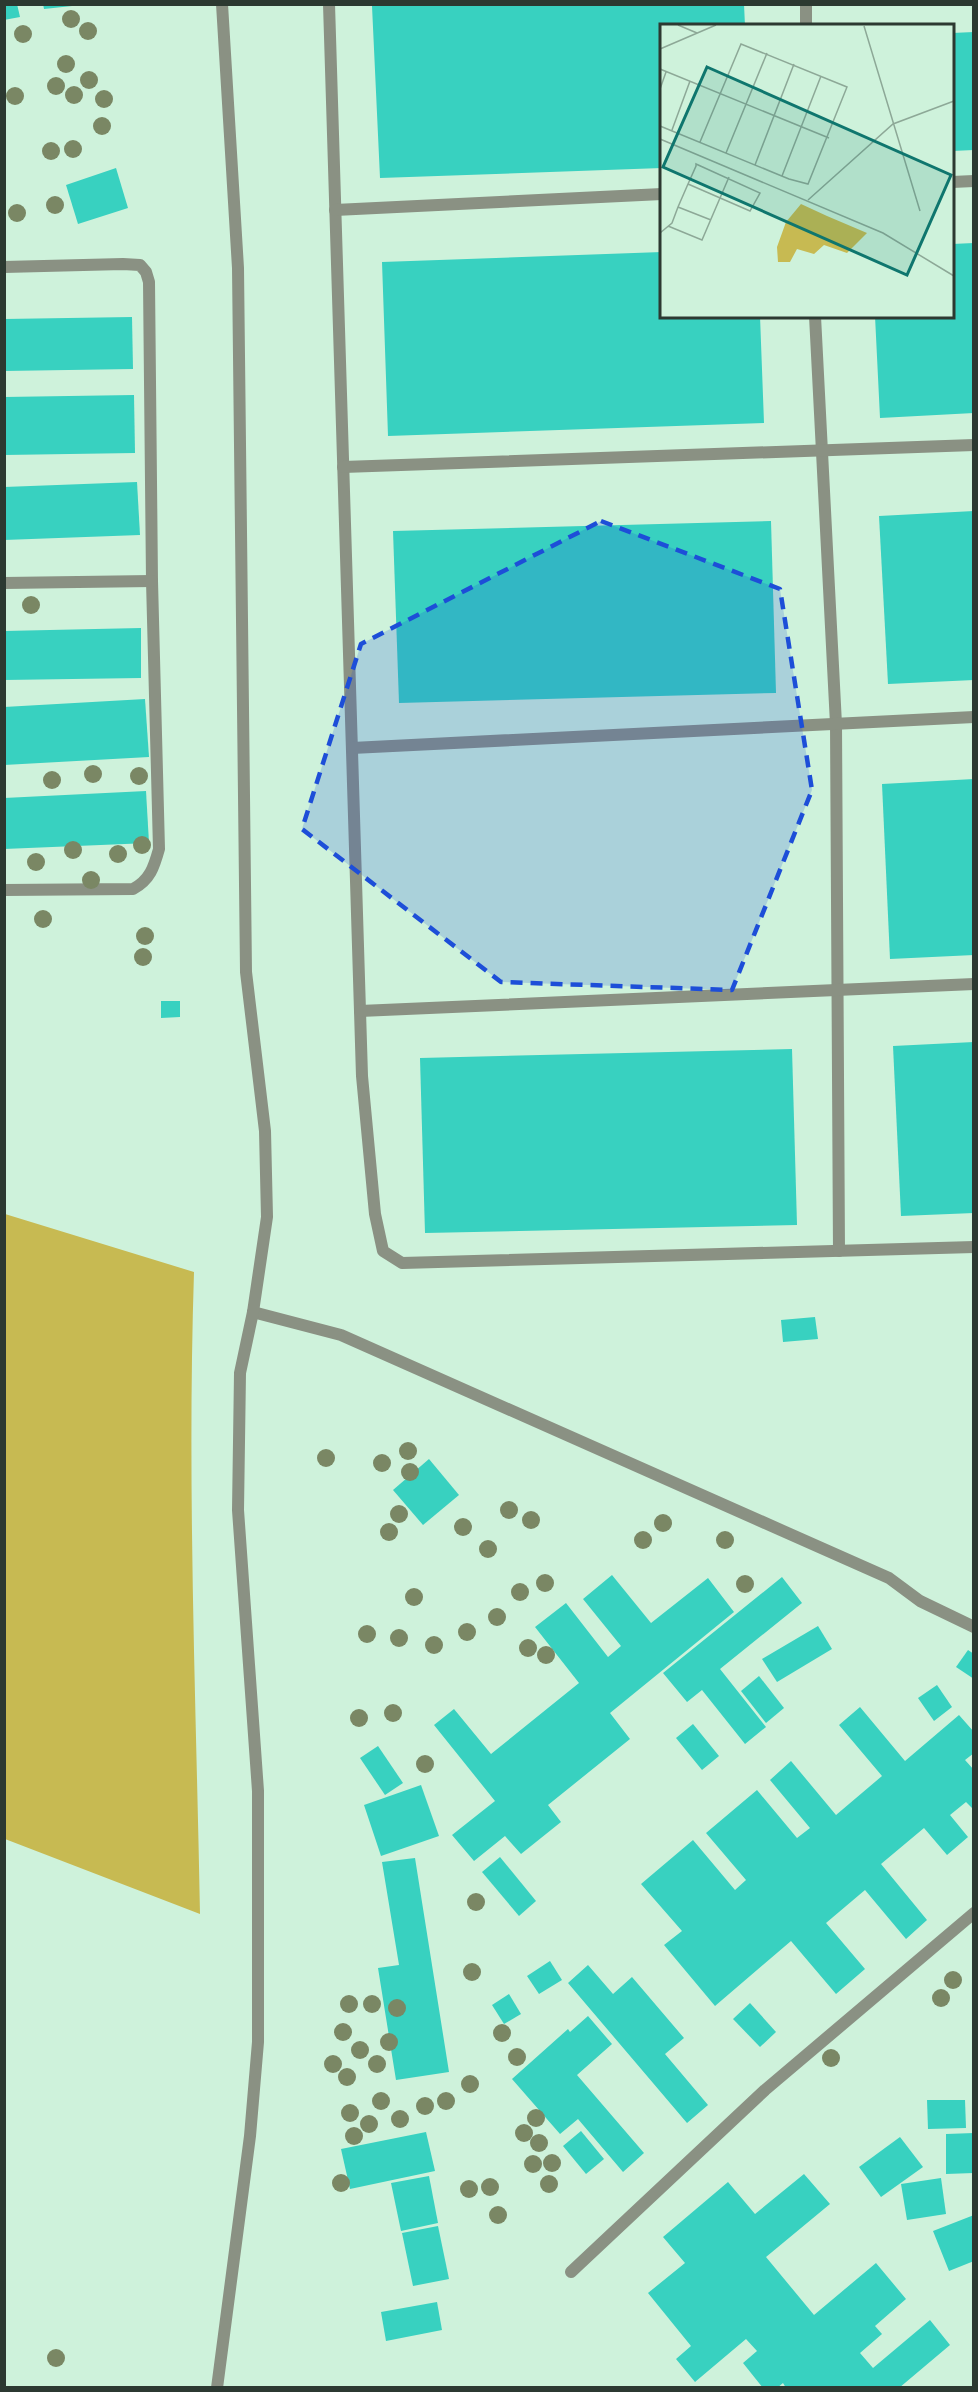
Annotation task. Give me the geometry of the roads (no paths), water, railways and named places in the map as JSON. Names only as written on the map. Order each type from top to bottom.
[{"type":"street","points":[[217,2388],[250,2136],[258,2042],[258,1791],[238,1510],[240,1373],[253,1312],[267,1217],[265,1131],[246,972],[238,268],[222,4]]},
{"type":"street","points":[[329,4],[362,1076],[375,1214],[383,1251],[402,1263],[974,1248]]},
{"type":"street","points":[[806,4],[806,24]]},
{"type":"street","points":[[954,182],[974,181]]},
{"type":"street","points":[[335,210],[660,194]]},
{"type":"street","points":[[4,267],[140,265],[146,272],[149,282],[152,581],[159,849],[153,870],[144,883],[133,889],[4,890]]},
{"type":"street","points":[[816,318],[836,724],[839,1251]]},
{"type":"street","points":[[343,467],[974,445]]},
{"type":"street","points":[[4,583],[152,581]]},
{"type":"street","points":[[352,748],[974,717]]},
{"type":"street","points":[[360,1011],[974,984]]},
{"type":"street","points":[[253,1312],[340,1335],[889,1578],[920,1601],[974,1627]]},
{"type":"street","points":[[571,2272],[765,2090],[974,1913]]}]
